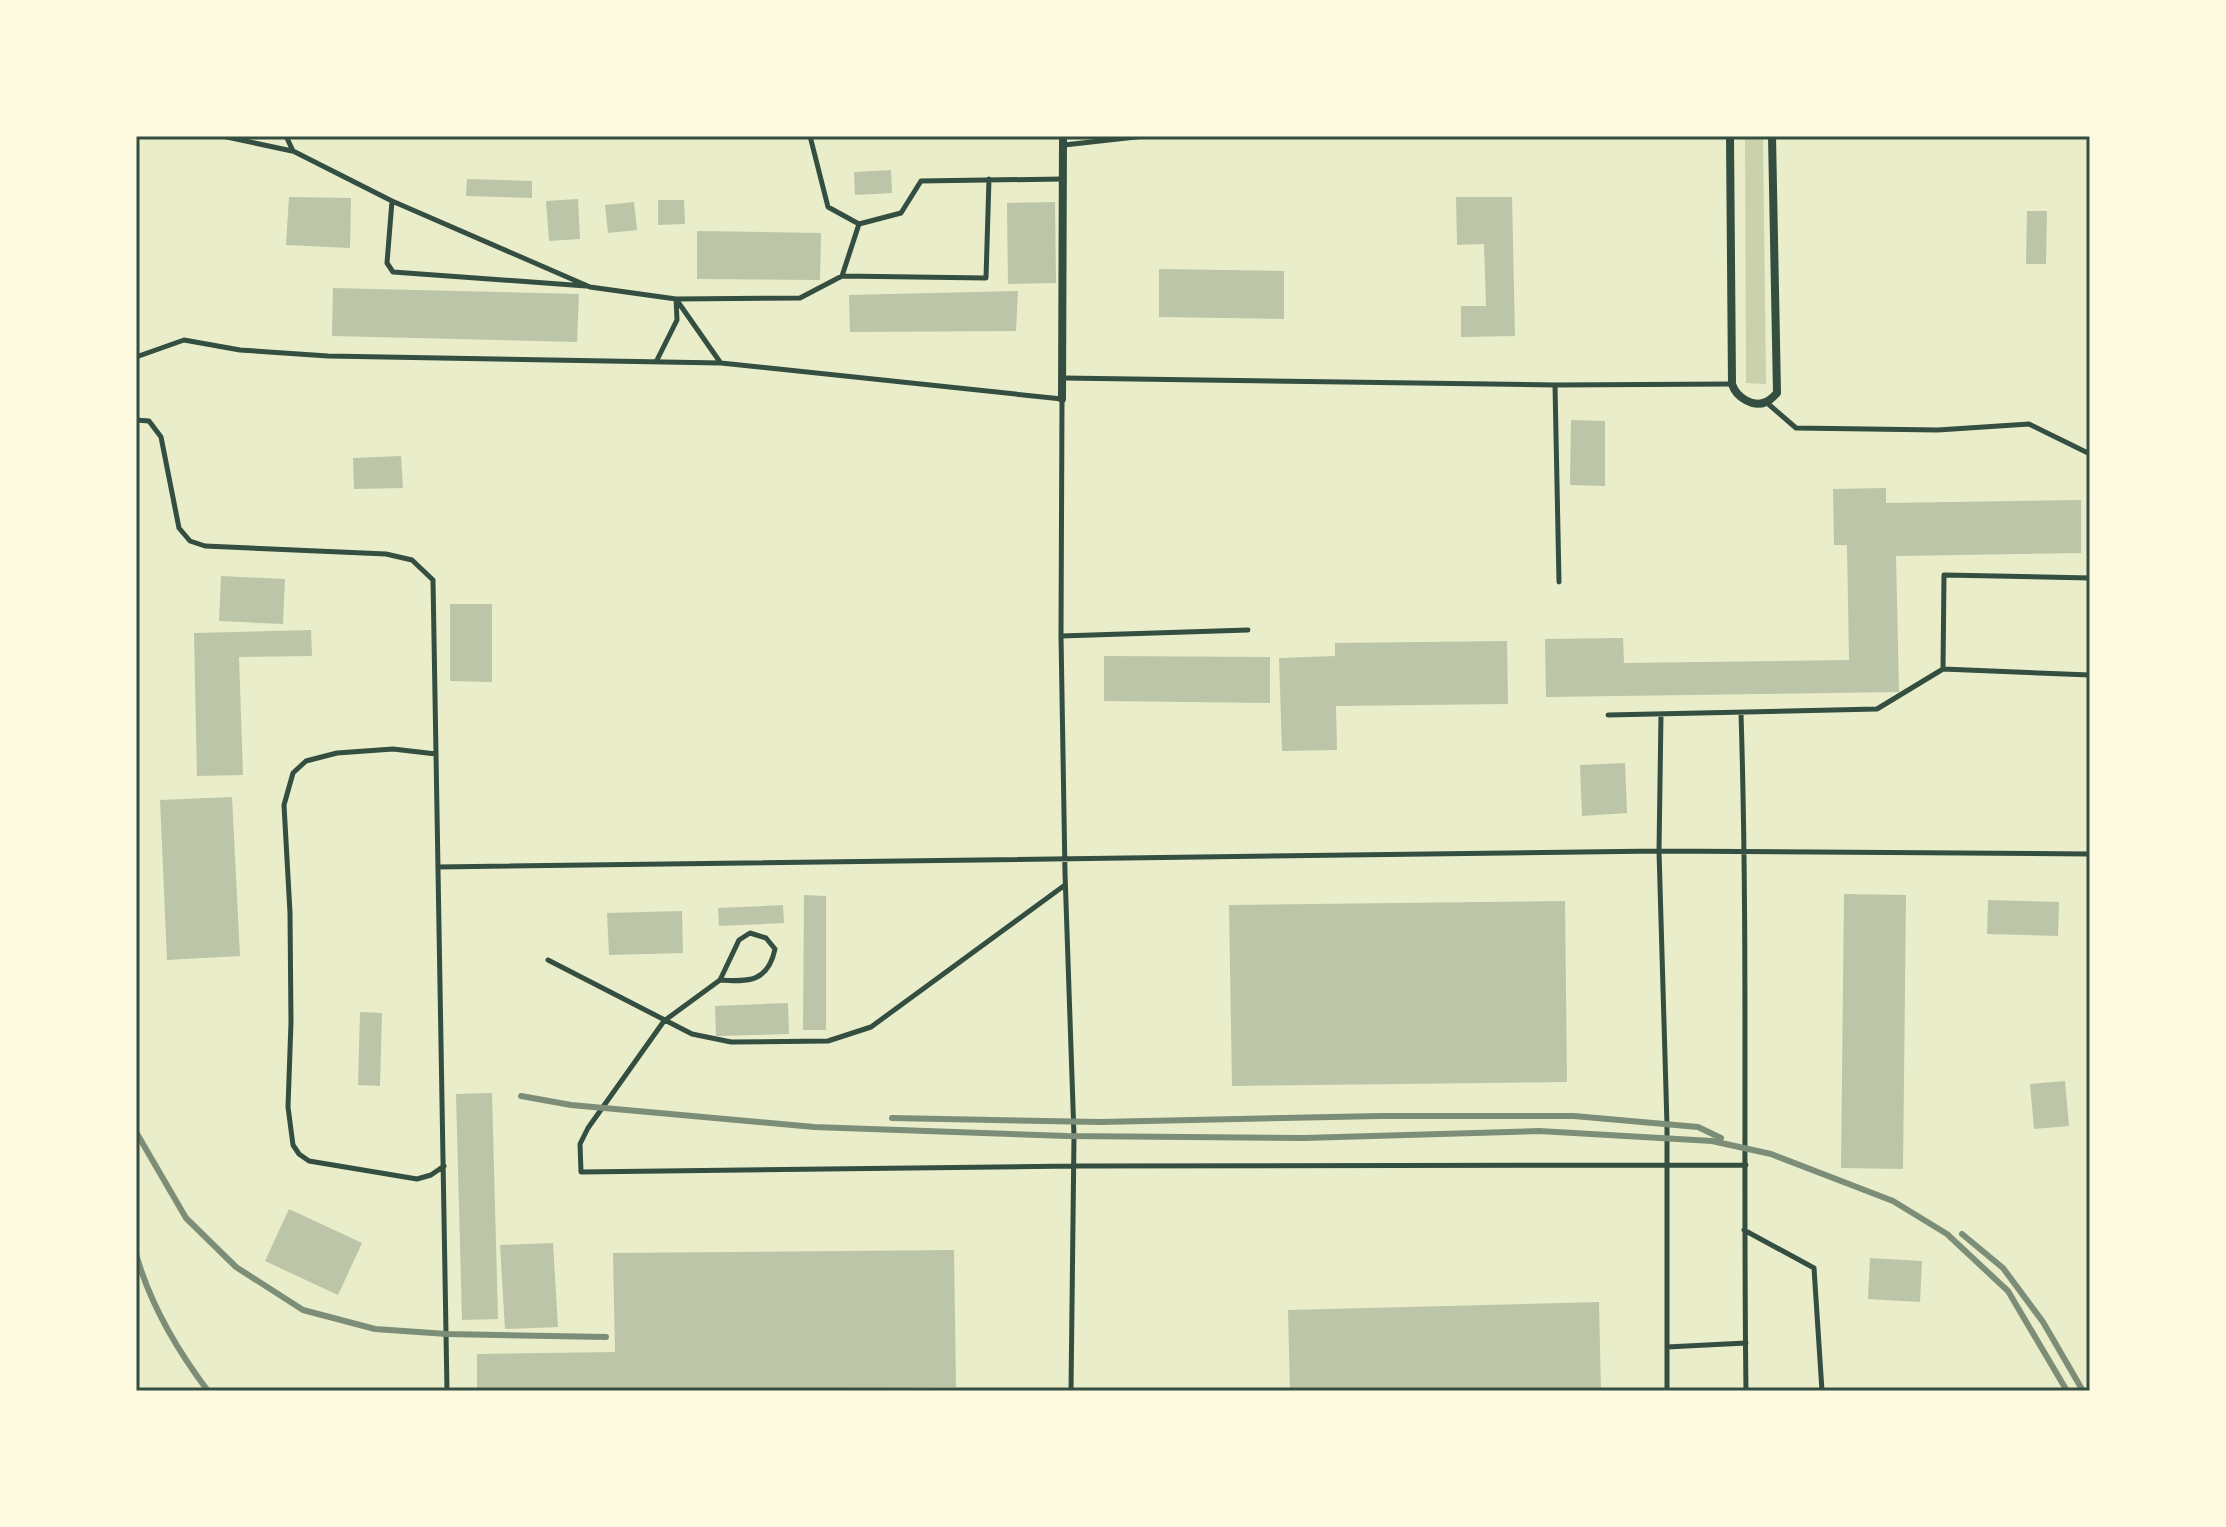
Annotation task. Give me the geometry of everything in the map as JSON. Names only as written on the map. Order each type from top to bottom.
[{"type":"street","points":[[1730,136],[1732,384],[1734,392],[1752,404],[1766,402],[1777,393],[1772,136]]},
{"type":"street","points":[[1062,399],[1063,140]]},
{"type":"lane","points":[[222,136],[293,151],[392,201],[590,287]]},
{"type":"lane","points":[[286,136],[293,151]]},
{"type":"lane","points":[[810,136],[828,207],[859,224],[901,213],[921,181],[1063,179]]},
{"type":"lane","points":[[1063,140],[1145,136]]},
{"type":"lane","points":[[392,201],[387,263],[393,272],[590,287],[676,299],[800,298],[842,276],[986,278],[989,179]]},
{"type":"lane","points":[[842,276],[859,224]]},
{"type":"lane","points":[[656,362],[677,320],[676,299]]},
{"type":"lane","points":[[676,299],[721,363]]},
{"type":"lane","points":[[136,357],[184,340],[240,350],[328,356],[721,363],[1062,399],[1061,636],[1074,1120],[1071,1391]]},
{"type":"lane","points":[[1063,378],[1555,385],[1732,384]]},
{"type":"lane","points":[[1555,385],[1559,582]]},
{"type":"lane","points":[[1766,402],[1796,428],[1938,430],[2029,424],[2090,454]]},
{"type":"lane","points":[[136,420],[149,421],[161,437],[179,528],[190,541],[205,546],[386,554],[412,560],[433,580],[447,1391]]},
{"type":"lane","points":[[1943,669],[1944,575],[2090,578]]},
{"type":"lane","points":[[1061,636],[1248,630]]},
{"type":"lane","points":[[1608,715],[1877,709],[1943,669],[2090,675]]},
{"type":"lane","points":[[1741,713],[1745,850],[1746,1165],[1743,1230],[1746,1391]]},
{"type":"lane","points":[[1661,714],[1659,851],[1667,1125],[1667,1391]]},
{"type":"lane","points":[[436,754],[393,749],[337,753],[306,761],[293,773],[284,805],[290,913],[288,1107],[293,1145],[309,1161],[417,1179],[431,1175],[444,1166]]},
{"type":"lane","points":[[438,867],[1745,850],[2090,854]]},
{"type":"lane","points":[[548,960],[692,1034],[731,1042],[828,1041],[871,1027],[1066,885]]},
{"type":"lane","points":[[720,980],[746,982],[761,976],[772,962],[775,949],[766,938],[750,933],[739,940],[720,980],[664,1021],[588,1128],[580,1144],[581,1172],[1073,1166],[1746,1165]]},
{"type":"lane","points":[[1743,1230],[1814,1268],[1822,1391]]},
{"type":"lane","points":[[1667,1347],[1746,1343]]},
{"type":"green space","points":[[1745,137],[1763,137],[1766,384],[1746,383]]},
{"type":"building","points":[[891,170],[892,193],[855,195],[854,172]]},
{"type":"building","points":[[467,179],[532,181],[532,198],[466,196]]},
{"type":"building","points":[[289,197],[351,198],[350,248],[286,245]]},
{"type":"building","points":[[1456,197],[1512,197],[1515,336],[1461,337],[1461,306],[1486,306],[1484,244],[1457,245]]},
{"type":"building","points":[[578,199],[580,239],[549,241],[546,201]]},
{"type":"building","points":[[658,200],[684,200],[685,224],[658,225]]},
{"type":"building","points":[[634,202],[637,230],[608,233],[605,205]]},
{"type":"building","points":[[1055,202],[1056,283],[1008,284],[1007,203]]},
{"type":"building","points":[[2027,211],[2047,211],[2046,264],[2026,264]]},
{"type":"building","points":[[697,231],[821,233],[820,280],[697,279]]},
{"type":"building","points":[[1159,269],[1284,271],[1284,319],[1159,317]]},
{"type":"building","points":[[333,288],[579,294],[577,342],[332,336]]},
{"type":"building","points":[[1018,291],[1016,331],[850,332],[849,295]]},
{"type":"building","points":[[1571,420],[1605,421],[1605,486],[1570,485]]},
{"type":"building","points":[[401,456],[403,488],[354,489],[353,458]]},
{"type":"building","points":[[1886,488],[1886,503],[2081,500],[2081,553],[1896,556],[1899,692],[1546,697],[1545,639],[1623,638],[1624,663],[1849,660],[1847,545],[1834,545],[1833,489]]},
{"type":"building","points":[[221,576],[285,579],[283,624],[219,621]]},
{"type":"building","points":[[450,604],[492,604],[492,682],[450,681]]},
{"type":"building","points":[[311,630],[312,656],[239,657],[243,775],[197,776],[194,633]]},
{"type":"building","points":[[1507,641],[1508,704],[1336,706],[1337,750],[1282,751],[1279,658],[1335,656],[1335,643]]},
{"type":"building","points":[[1104,656],[1270,657],[1270,703],[1104,701]]},
{"type":"building","points":[[1625,763],[1627,813],[1582,816],[1580,765]]},
{"type":"building","points":[[232,797],[240,956],[167,960],[160,800]]},
{"type":"building","points":[[1844,894],[1906,895],[1903,1169],[1841,1168]]},
{"type":"building","points":[[804,895],[826,896],[826,1030],[803,1030]]},
{"type":"building","points":[[1988,900],[2059,902],[2058,936],[1987,934]]},
{"type":"building","points":[[1565,901],[1567,1082],[1232,1086],[1229,905]]},
{"type":"building","points":[[783,905],[784,923],[719,926],[718,908]]},
{"type":"building","points":[[682,911],[683,953],[609,955],[607,913]]},
{"type":"building","points":[[788,1003],[789,1034],[716,1036],[715,1006]]},
{"type":"building","points":[[360,1012],[382,1013],[380,1086],[358,1085]]},
{"type":"building","points":[[2065,1081],[2069,1126],[2034,1129],[2030,1084]]},
{"type":"building","points":[[492,1093],[498,1319],[462,1320],[456,1094]]},
{"type":"building","points":[[289,1209],[362,1243],[338,1295],[265,1261]]},
{"type":"building","points":[[553,1243],[558,1327],[505,1329],[500,1245]]},
{"type":"building","points":[[954,1250],[956,1387],[477,1391],[477,1354],[615,1352],[613,1253]]},
{"type":"building","points":[[1870,1258],[1922,1261],[1920,1302],[1868,1299]]},
{"type":"building","points":[[1599,1302],[1601,1391],[1290,1391],[1288,1310]]},
{"type":"railway","points":[[521,1096],[571,1105],[814,1127],[1067,1136],[1304,1138],[1539,1131],[1712,1141],[1771,1154],[1893,1201],[1947,1234],[2008,1291],[2067,1391]]},
{"type":"railway","points":[[892,1118],[1100,1122],[1380,1116],[1574,1116],[1698,1127],[1721,1138]]},
{"type":"railway","points":[[136,1132],[186,1218],[236,1267],[303,1310],[375,1329],[447,1334],[606,1337]]},
{"type":"railway","points":[[1962,1234],[2003,1268],[2043,1322],[2083,1391]]},
{"type":"railway","points":[[136,1254],[166,1326],[208,1391]]}]
